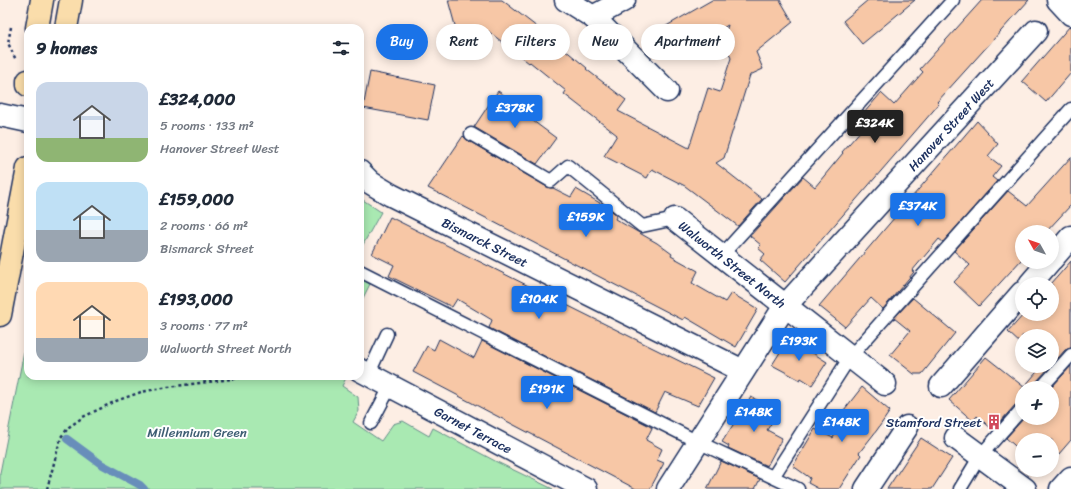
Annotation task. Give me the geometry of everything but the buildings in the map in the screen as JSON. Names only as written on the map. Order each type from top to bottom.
[{"type":"main road","points":[[38,24],[42,0]]},
{"type":"main road","points":[[67,24],[71,0]]},
{"type":"main road","points":[[0,315],[24,189]]},
{"type":"street","points":[[566,0],[593,17],[666,92]]},
{"type":"street","points":[[593,17],[624,0]]},
{"type":"street","points":[[1058,0],[1071,14]]},
{"type":"street","name":"Hanover Street West","points":[[668,489],[785,306],[1036,31]]},
{"type":"street","points":[[0,115],[24,120]]},
{"type":"street","name":"Bismarck Street","points":[[364,176],[371,183],[391,195],[743,371]]},
{"type":"street","name":"Walworth Street North","points":[[675,219],[885,384]]},
{"type":"street","points":[[1059,251],[1071,237]]},
{"type":"street","points":[[1036,277],[1043,269]]},
{"type":"street","points":[[941,386],[1015,301]]},
{"type":"street","name":"Garnet Terrace","points":[[364,373],[586,489]]},
{"type":"street","points":[[866,489],[907,427]]},
{"type":"street","points":[[956,438],[1025,489]]},
{"type":"street","points":[[1061,489],[1071,478]]},
{"type":"lane","points":[[721,256],[952,0]]},
{"type":"lane","points":[[773,477],[850,357],[1071,108]]},
{"type":"lane","points":[[471,134],[551,181],[568,166],[642,226],[675,219]]},
{"type":"lane","points":[[364,273],[698,442],[798,489]]},
{"type":"lane","points":[[364,373],[387,334]]},
{"type":"lane","points":[[1047,381],[1071,355]]},
{"type":"lane","points":[[371,423],[390,387]]},
{"type":"lane","points":[[960,489],[980,456],[1015,417]]},
{"type":"path","points":[[12,21],[8,43],[24,75]]},
{"type":"path","points":[[47,489],[61,437],[69,427],[83,417],[116,401],[142,392],[224,380]]},
{"type":"green space","points":[[364,201],[381,212],[364,243]]},
{"type":"green space","points":[[364,280],[370,284],[364,296]]},
{"type":"green space","name":"Millennium Green","points":[[24,351],[24,380],[345,380],[342,386],[358,397],[359,411],[353,422],[381,441],[393,424],[403,421],[429,436],[433,428],[497,462],[553,489],[0,489],[0,473]]},
{"type":"waterway","points":[[67,439],[101,464],[140,485],[144,489]]},
{"type":"place","name":"Stamford Street","points":[[994,422]]}]
